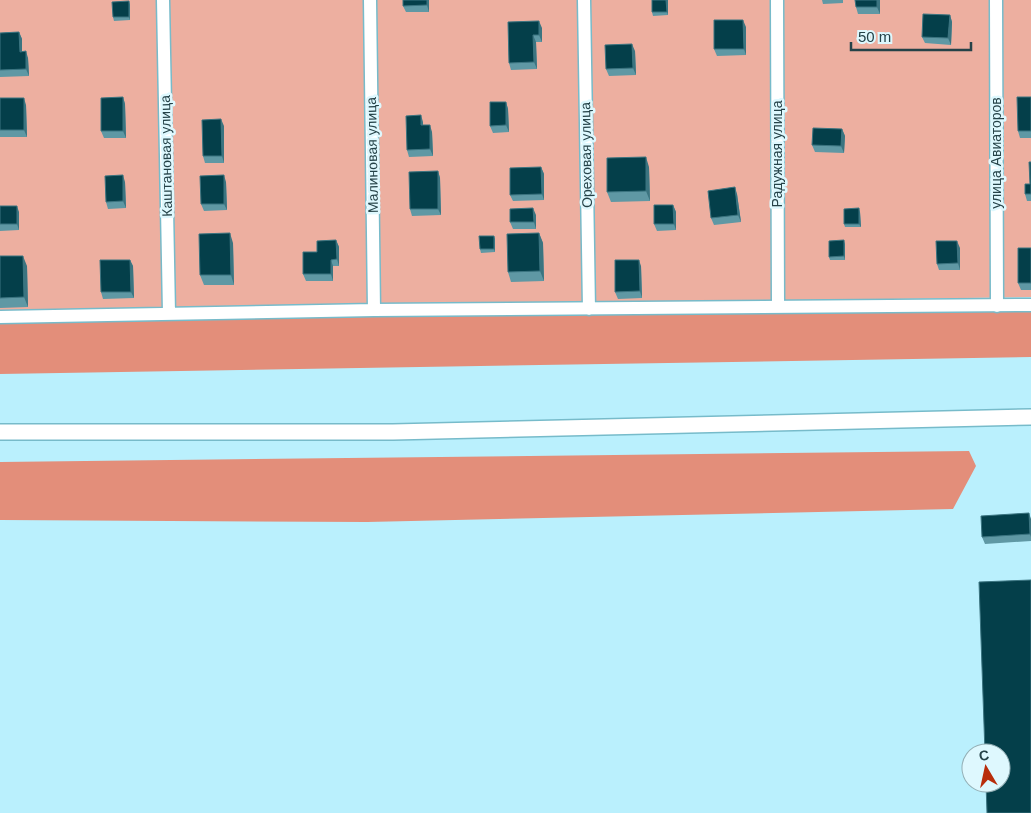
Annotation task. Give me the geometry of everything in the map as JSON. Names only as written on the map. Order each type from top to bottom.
[{"type":"street","name":"Каштановая улица","points":[[163,0],[169,313]]},
{"type":"street","name":"Малиновая улица","points":[[370,0],[374,310]]},
{"type":"street","name":"Ореховая улица","points":[[584,0],[589,309]]},
{"type":"street","name":"Радужная улица","points":[[777,0],[778,307]]},
{"type":"street","name":"улица Авиаторов","points":[[996,0],[997,306]]},
{"type":"street","points":[[0,316],[374,310],[1031,306]]},
{"type":"street","points":[[0,432],[393,432],[1031,417]]},
{"type":"shaded area","points":[[0,0],[1031,0],[1031,297],[0,311]]},
{"type":"shaded area","points":[[1031,306],[1031,357],[0,374],[0,320]]},
{"type":"shaded area","points":[[969,451],[976,466],[953,509],[367,522],[0,520],[0,462]]},
{"type":"building","points":[[403,0],[427,0],[427,5],[403,6]]},
{"type":"building","points":[[652,0],[666,0],[667,12],[652,12]]},
{"type":"building","points":[[855,0],[877,0],[877,7],[856,7]]},
{"type":"building","points":[[129,1],[129,17],[113,17],[112,2]]},
{"type":"building","points":[[923,14],[950,15],[948,38],[922,37]]},
{"type":"building","points":[[714,20],[743,20],[744,49],[714,49]]},
{"type":"building","points":[[539,21],[539,35],[533,35],[534,62],[509,63],[508,22]]},
{"type":"building","points":[[19,32],[20,52],[26,51],[26,69],[0,70],[0,33]]},
{"type":"building","points":[[632,44],[633,68],[606,69],[605,45]]},
{"type":"building","points":[[123,97],[123,131],[101,131],[101,98]]},
{"type":"building","points":[[1017,97],[1031,97],[1031,131],[1018,131]]},
{"type":"building","points":[[0,98],[24,98],[24,130],[0,130]]},
{"type":"building","points":[[490,102],[506,102],[506,125],[490,126]]},
{"type":"building","points":[[421,115],[421,125],[430,125],[430,149],[407,150],[406,116]]},
{"type":"building","points":[[221,119],[222,156],[203,156],[202,120]]},
{"type":"building","points":[[813,128],[842,129],[841,146],[812,145]]},
{"type":"building","points":[[646,157],[646,191],[607,192],[607,158]]},
{"type":"building","points":[[1029,162],[1031,162],[1031,194],[1025,194],[1025,184],[1030,184]]},
{"type":"building","points":[[541,167],[542,194],[510,195],[510,168]]},
{"type":"building","points":[[438,171],[438,209],[410,209],[409,172]]},
{"type":"building","points":[[123,175],[123,201],[106,202],[105,176]]},
{"type":"building","points":[[224,175],[224,204],[201,204],[200,176]]},
{"type":"building","points":[[735,187],[738,215],[711,218],[708,191]]},
{"type":"building","points":[[654,205],[673,205],[674,224],[654,224]]},
{"type":"building","points":[[0,206],[17,206],[17,224],[0,224]]},
{"type":"building","points":[[533,208],[534,222],[510,222],[510,209]]},
{"type":"building","points":[[859,208],[859,224],[844,224],[844,209]]},
{"type":"building","points":[[230,233],[231,275],[200,275],[199,234]]},
{"type":"building","points":[[539,233],[540,271],[508,272],[507,234]]},
{"type":"building","points":[[479,236],[494,236],[494,249],[480,249]]},
{"type":"building","points":[[336,240],[337,259],[331,260],[331,274],[303,274],[303,252],[317,252],[317,241]]},
{"type":"building","points":[[844,240],[844,256],[829,257],[829,241]]},
{"type":"building","points":[[936,241],[957,241],[958,263],[937,264]]},
{"type":"building","points":[[1018,248],[1031,248],[1031,283],[1018,283]]},
{"type":"building","points":[[0,256],[23,256],[24,297],[0,298]]},
{"type":"building","points":[[100,260],[130,260],[131,292],[101,292]]},
{"type":"building","points":[[615,260],[639,260],[640,291],[615,292]]},
{"type":"building","points":[[1029,513],[1030,534],[982,537],[981,516]]},
{"type":"building","points":[[1031,580],[1031,813],[987,813],[986,793],[1011,793],[1011,743],[985,743],[979,582]]}]
